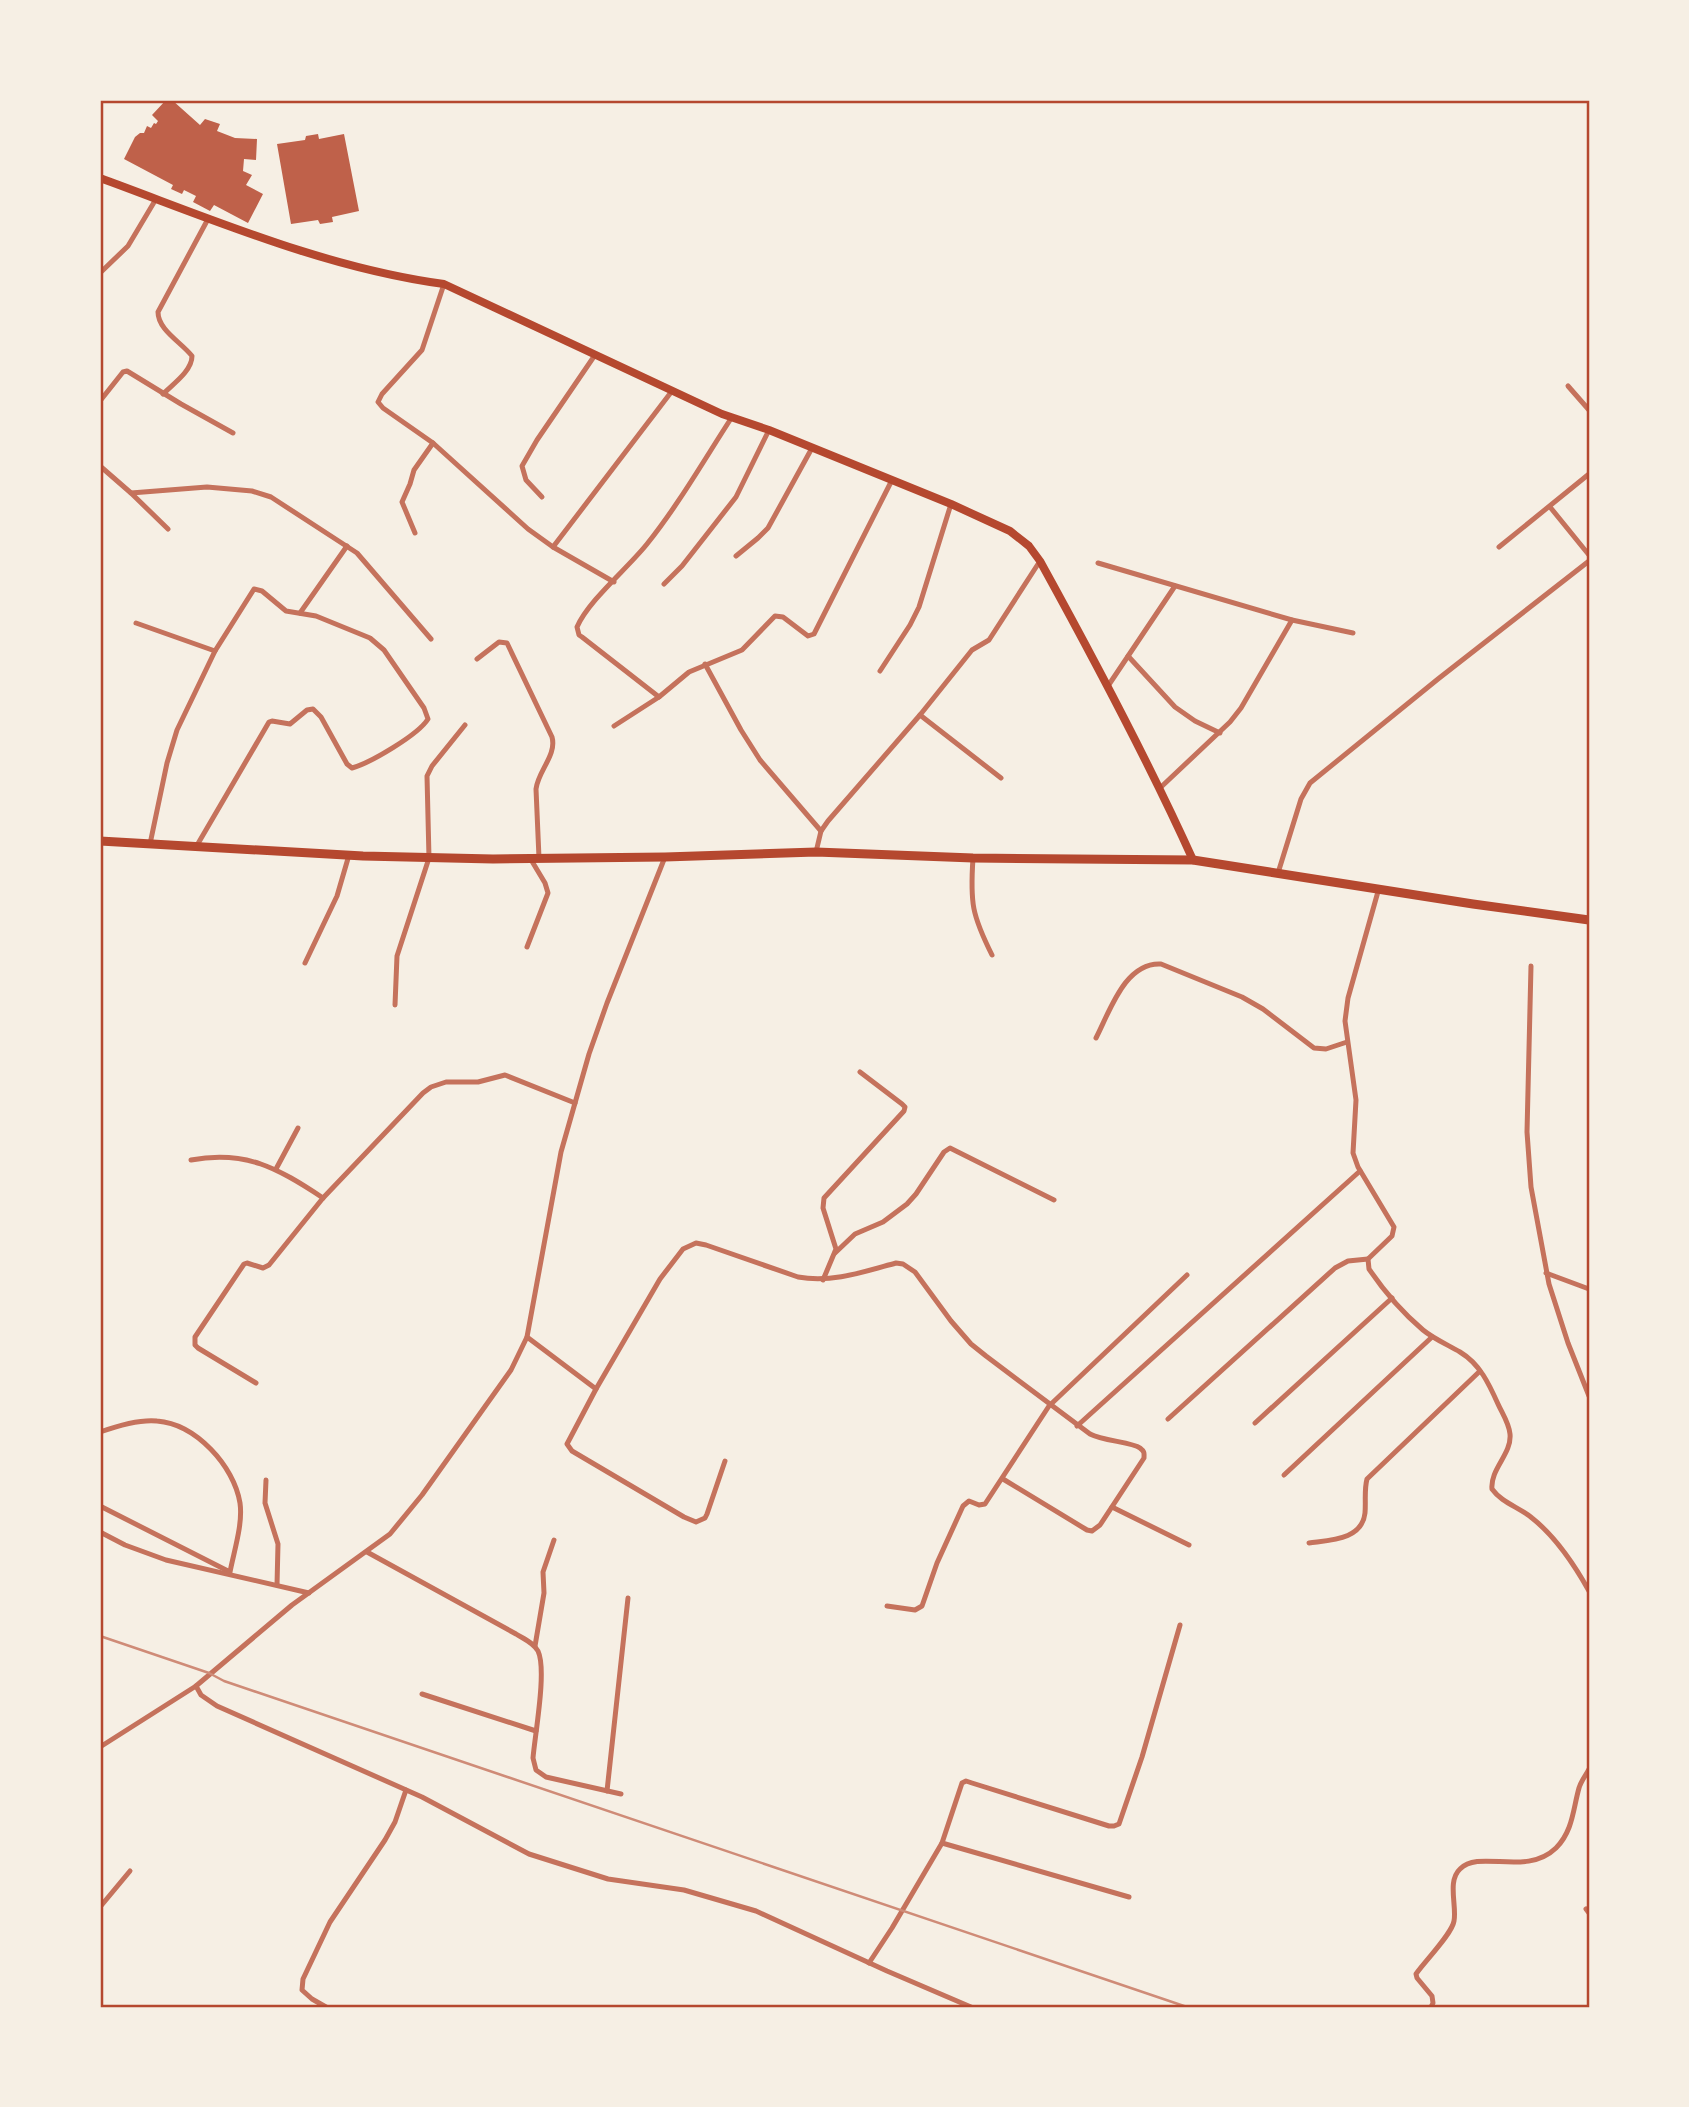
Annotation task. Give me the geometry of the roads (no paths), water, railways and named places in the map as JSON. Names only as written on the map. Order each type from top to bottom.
[{"type":"main road","points":[[100,178],[271,242],[405,279],[444,284],[732,418],[769,430],[951,503],[1010,531],[1029,546],[1040,561],[1160,788],[1192,860]]},
{"type":"main road","points":[[100,841],[429,858],[665,857],[816,852],[973,859],[1192,860],[1473,905],[1589,920]]},
{"type":"street","points":[[100,273],[128,246],[156,199]]},
{"type":"street","points":[[163,394],[189,367],[192,356],[166,329],[158,317],[158,312],[208,219]]},
{"type":"street","points":[[444,284],[422,350],[378,399],[383,408],[433,443],[512,515],[553,547],[614,582]]},
{"type":"street","points":[[542,497],[526,480],[522,466],[594,355]]},
{"type":"street","points":[[100,401],[123,372],[131,372],[163,394],[233,433]]},
{"type":"street","points":[[1568,386],[1589,410]]},
{"type":"street","points":[[553,547],[672,391]]},
{"type":"street","points":[[659,697],[582,637],[577,631],[578,624],[663,523],[732,418]]},
{"type":"street","points":[[664,584],[682,566],[736,496],[769,430]]},
{"type":"street","points":[[415,533],[402,502],[411,484],[414,470],[433,443]]},
{"type":"street","points":[[736,556],[768,528],[812,448]]},
{"type":"street","points":[[100,466],[168,529]]},
{"type":"street","points":[[1499,547],[1589,474]]},
{"type":"street","points":[[614,726],[659,697],[689,671],[742,650],[775,616],[783,617],[808,636],[814,634],[892,480]]},
{"type":"street","points":[[131,493],[207,487],[260,492],[281,503],[366,561],[431,639]]},
{"type":"street","points":[[880,671],[919,607],[951,503]]},
{"type":"street","points":[[1550,507],[1589,555]]},
{"type":"street","points":[[300,613],[347,546]]},
{"type":"street","points":[[816,852],[821,831],[972,650],[989,640],[1040,561]]},
{"type":"street","points":[[1278,873],[1301,799],[1311,783],[1589,561]]},
{"type":"street","points":[[1098,563],[1292,620],[1353,633]]},
{"type":"street","points":[[1108,686],[1175,586]]},
{"type":"street","points":[[150,844],[173,739],[215,651],[254,589],[262,591],[286,611],[316,616],[363,634],[377,643],[424,708],[428,719],[423,726],[412,735],[352,768],[347,764],[321,717],[313,709],[307,710],[290,724],[268,722],[196,847]]},
{"type":"street","points":[[1160,788],[1220,733],[1241,708],[1292,620]]},
{"type":"street","points":[[136,623],[215,651]]},
{"type":"street","points":[[477,659],[496,643],[507,643],[552,737],[553,748],[537,780],[534,858],[548,893],[527,947]]},
{"type":"street","points":[[1128,656],[1175,707],[1195,721],[1220,733]]},
{"type":"street","points":[[705,664],[760,760],[821,831]]},
{"type":"street","points":[[920,715],[1001,778]]},
{"type":"street","points":[[395,1005],[397,956],[429,858],[427,776],[432,766],[466,725]]},
{"type":"street","points":[[305,963],[337,896],[349,855]]},
{"type":"street","points":[[100,1747],[196,1686],[279,1615],[367,1552],[397,1527],[511,1370],[527,1337],[552,1192],[575,1103],[598,1027],[665,857]]},
{"type":"street","points":[[973,859],[971,900],[976,921],[992,955]]},
{"type":"street","points":[[1168,1419],[1335,1268],[1348,1261],[1368,1259],[1392,1236],[1394,1227],[1360,1171],[1353,1153],[1356,1100],[1345,1021],[1348,998],[1379,888]]},
{"type":"street","points":[[1096,1038],[1128,980],[1139,969],[1161,964],[1242,997],[1263,1009],[1314,1048],[1326,1049],[1347,1042]]},
{"type":"street","points":[[1531,966],[1528,1160],[1546,1273],[1568,1343],[1589,1396]]},
{"type":"street","points":[[835,1254],[824,1198],[905,1107],[860,1072]]},
{"type":"street","points":[[256,1383],[198,1348],[195,1338],[244,1264],[263,1268],[269,1265],[323,1198],[418,1097],[438,1085],[478,1082],[505,1075],[575,1103]]},
{"type":"street","points":[[276,1169],[298,1128]]},
{"type":"street","points":[[823,1280],[835,1254],[850,1237],[883,1222],[911,1200],[947,1149],[954,1150],[1054,1200]]},
{"type":"street","points":[[191,1160],[223,1156],[261,1164],[292,1177],[323,1198]]},
{"type":"street","points":[[1077,1426],[1360,1171]]},
{"type":"street","points":[[725,1461],[705,1518],[696,1522],[569,1448],[567,1444],[660,1279],[688,1245],[696,1243],[798,1277],[823,1280],[896,1263],[909,1267],[971,1344],[1077,1426],[1098,1438],[1135,1446],[1144,1454],[1144,1458],[1097,1529],[1087,1530],[1003,1479]]},
{"type":"street","points":[[1368,1259],[1369,1269],[1414,1322],[1432,1337],[1472,1361],[1480,1371],[1511,1435],[1508,1448],[1493,1478],[1492,1489],[1544,1529],[1571,1562],[1589,1591]]},
{"type":"street","points":[[1546,1273],[1589,1289]]},
{"type":"street","points":[[887,1606],[915,1610],[922,1606],[937,1563],[963,1506],[970,1500],[982,1505],[1003,1479],[1049,1406],[1187,1275]]},
{"type":"street","points":[[1255,1423],[1392,1298]]},
{"type":"street","points":[[527,1337],[596,1389]]},
{"type":"street","points":[[1284,1475],[1432,1337]]},
{"type":"street","points":[[1309,1543],[1344,1538],[1358,1529],[1364,1517],[1367,1479],[1480,1371]]},
{"type":"street","points":[[100,1432],[157,1421],[177,1426],[209,1448],[226,1468],[240,1506],[230,1572]]},
{"type":"street","points":[[266,1480],[265,1503],[278,1544],[277,1585]]},
{"type":"street","points":[[100,1506],[237,1575]]},
{"type":"street","points":[[1112,1507],[1189,1545]]},
{"type":"street","points":[[100,1532],[125,1545],[166,1560],[309,1592]]},
{"type":"street","points":[[535,1646],[544,1593],[542,1572],[554,1540]]},
{"type":"street","points":[[367,1552],[535,1646],[542,1670],[534,1765],[540,1774],[621,1794]]},
{"type":"street","points":[[607,1791],[628,1598]]},
{"type":"street","points":[[869,1963],[942,1843],[962,1783],[966,1781],[1109,1826],[1119,1824],[1142,1757],[1180,1625]]},
{"type":"street","points":[[196,1686],[201,1695],[248,1721],[368,1771],[529,1854],[608,1879],[684,1890],[732,1903],[782,1922],[971,2007]]},
{"type":"street","points":[[422,1694],[536,1731]]},
{"type":"street","points":[[1431,2007],[1432,1996],[1416,1974],[1453,1926],[1454,1880],[1457,1871],[1475,1860],[1504,1863],[1526,1861],[1537,1859],[1555,1849],[1568,1831],[1580,1786],[1589,1769]]},
{"type":"street","points":[[326,2007],[302,1990],[303,1979],[330,1923],[391,1829],[406,1790]]},
{"type":"street","points":[[942,1843],[1129,1897]]},
{"type":"street","points":[[100,1908],[130,1871]]},
{"type":"railway","points":[[100,1636],[209,1673],[224,1681],[1187,2007]]}]
